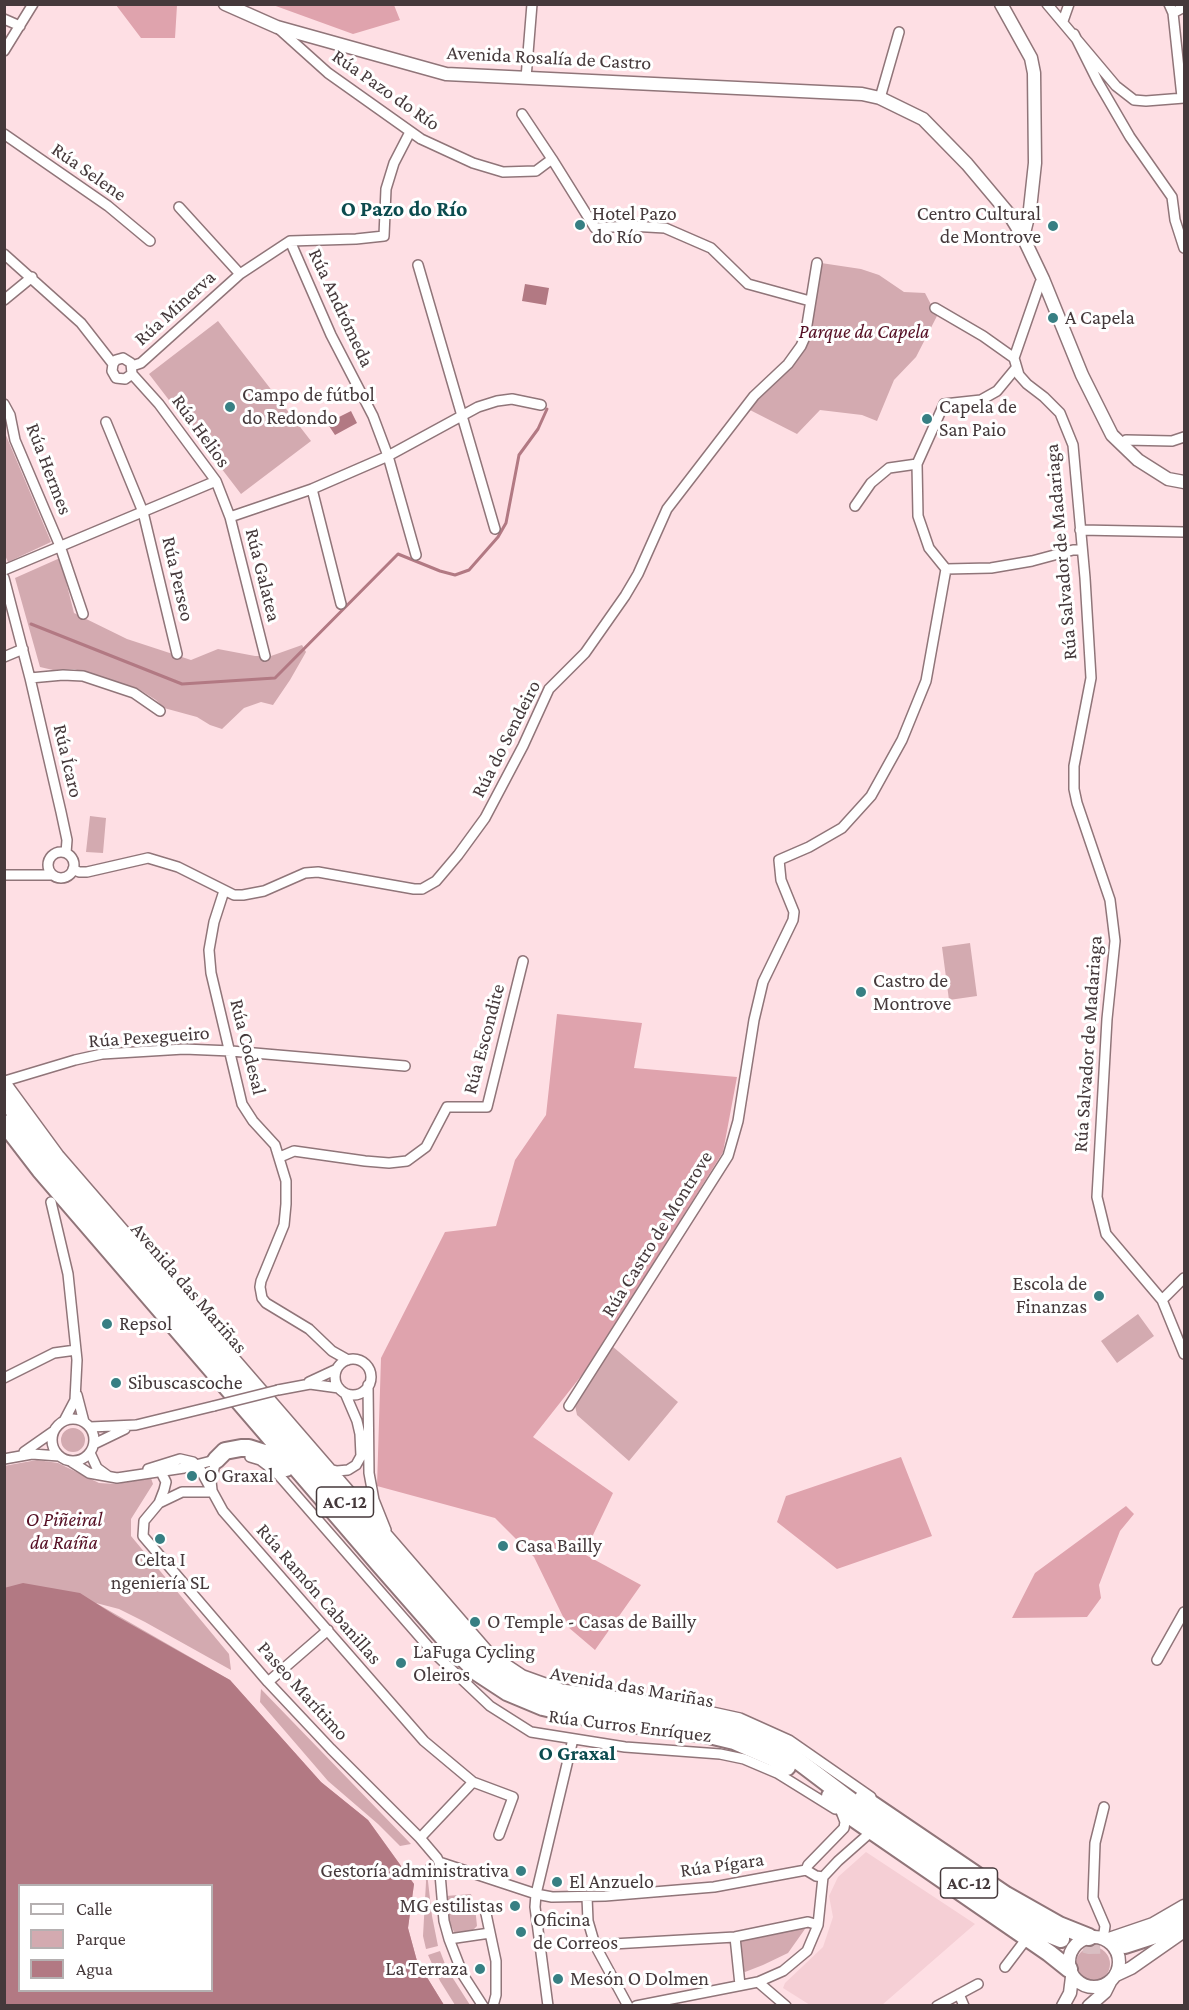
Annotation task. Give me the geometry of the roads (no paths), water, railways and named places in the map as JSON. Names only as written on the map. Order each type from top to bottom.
[{"type":"highway","name":"Avenida das Mariñas","points":[[4,1098],[58,1169],[270,1413],[399,1566],[463,1639],[488,1663],[535,1692],[594,1706],[703,1719],[751,1734],[785,1751],[882,1824],[1041,1931],[1061,1939]]},
{"type":"highway","name":"Avenida das Mariñas","points":[[4,1123],[40,1170],[379,1564],[449,1644],[478,1673],[507,1692],[534,1704],[563,1712],[705,1734],[734,1741],[774,1758],[827,1794],[882,1824]]},
{"type":"highway","points":[[4,1135],[43,1187],[51,1202]]},
{"type":"highway","points":[[216,1460],[225,1451],[241,1448],[272,1455],[355,1545],[379,1564]]},
{"type":"highway","points":[[827,1794],[847,1816],[882,1824],[1059,1926],[1099,1939]]},
{"type":"highway","points":[[882,1824],[1027,1938],[1060,1960],[1070,1973]]},
{"type":"highway","points":[[1125,1945],[1159,1934],[1185,1919]]},
{"type":"street","points":[[4,51],[33,4]]},
{"type":"street","name":"Avenida Rosalía de Castro","points":[[225,4],[278,27],[446,74],[862,94],[880,98],[923,119],[967,164],[1009,214],[1023,237],[1043,279],[1082,375],[1112,435],[1138,460],[1168,479],[1185,482]]},
{"type":"street","points":[[526,78],[532,4]]},
{"type":"street","points":[[1001,4],[1032,57],[1034,73],[1035,163],[1030,209],[1023,237]]},
{"type":"street","points":[[1047,4],[1116,86],[1134,100],[1146,101],[1184,98],[1171,9],[1185,8]]},
{"type":"street","points":[[1063,21],[1069,4]]},
{"type":"street","points":[[4,19],[20,26]]},
{"type":"street","name":"Rúa Pazo do Río","points":[[278,27],[328,73],[421,139],[473,163],[503,172],[536,171],[552,159]]},
{"type":"street","points":[[880,98],[899,32]]},
{"type":"street","points":[[1074,34],[1098,82],[1130,136],[1172,197],[1175,220],[1185,248]]},
{"type":"street","points":[[522,114],[595,228],[630,226],[665,228],[711,248],[748,284],[810,301]]},
{"type":"street","points":[[290,241],[384,236],[386,189],[394,163],[410,132]]},
{"type":"street","name":"Rúa Selene","points":[[4,135],[108,206],[150,241]]},
{"type":"street","name":"Rúa Minerva","points":[[179,207],[240,274]]},
{"type":"street","name":"Rúa Minerva","points":[[132,370],[240,274],[290,241]]},
{"type":"street","name":"Rúa Andrómeda","points":[[290,241],[331,335],[373,416],[388,456]]},
{"type":"street","name":"Rúa Helios","points":[[4,254],[81,323],[113,364],[112,371],[116,378],[125,379],[132,370],[216,481],[230,517]]},
{"type":"street","name":"Rúa do Sendeiro","points":[[4,875],[31,877],[52,875],[64,878],[73,869],[87,872],[148,858],[178,867],[234,895],[254,893],[295,875],[318,872],[414,889],[423,889],[436,881],[485,818],[523,746],[549,689],[585,653],[625,596],[638,574],[667,509],[754,396],[788,364],[801,346],[805,337],[817,263]]},
{"type":"street","points":[[418,265],[495,529]]},
{"type":"street","points":[[4,300],[32,277]]},
{"type":"street","points":[[1043,279],[1015,363],[997,391],[981,400],[944,404],[917,464],[918,516],[929,548],[946,569],[991,568],[1082,550]]},
{"type":"street","name":"Rúa Salvador de Madariaga","points":[[935,308],[984,336],[1015,363],[1027,384],[1060,413],[1073,445],[1091,678],[1074,766],[1074,789],[1110,900],[1115,941],[1106,1043],[1097,1197],[1106,1234],[1162,1300],[1185,1354]]},
{"type":"street","points":[[113,364],[123,358],[132,370]]},
{"type":"street","name":"Rúa Galatea","points":[[265,656],[230,517],[312,489],[388,456],[461,416],[497,401],[512,399],[541,405]]},
{"type":"street","name":"Rúa Hermes","points":[[4,404],[10,415],[15,440],[60,546]]},
{"type":"street","name":"Rúa Perseo","points":[[106,422],[143,512],[177,654]]},
{"type":"street","points":[[1121,444],[1126,440],[1172,441],[1185,437]]},
{"type":"street","points":[[388,456],[416,555]]},
{"type":"street","points":[[855,506],[871,483],[889,468],[917,464]]},
{"type":"street","points":[[4,570],[216,481]]},
{"type":"street","points":[[312,489],[341,604]]},
{"type":"street","points":[[1080,530],[1185,532]]},
{"type":"street","points":[[60,546],[83,614]]},
{"type":"street","name":"Rúa Castro de Montrove","points":[[569,1406],[728,1156],[738,1121],[754,1020],[763,982],[793,921],[794,912],[782,880],[779,860],[810,847],[842,828],[871,796],[902,740],[926,681],[946,569]]},
{"type":"street","name":"Rúa Ícaro","points":[[4,578],[61,812],[67,840],[66,853]]},
{"type":"street","points":[[4,657],[23,650]]},
{"type":"street","points":[[30,678],[83,676],[134,693],[160,711]]},
{"type":"street","points":[[31,877],[48,864],[54,854],[66,853],[73,861],[73,869]]},
{"type":"street","points":[[48,864],[52,875]]},
{"type":"street","name":"Rúa Codesal","points":[[224,891],[214,922],[209,950],[211,973],[246,1112],[275,1145],[286,1181],[284,1225],[261,1281],[261,1292],[266,1303],[303,1324],[337,1355],[348,1360]]},
{"type":"street","name":"Rúa Escondite","points":[[280,1157],[294,1151],[365,1161],[408,1161],[426,1147],[447,1107],[487,1107],[524,961]]},
{"type":"street","name":"Rúa Pexegueiro","points":[[5,1081],[102,1054],[184,1049],[405,1066]]},
{"type":"street","points":[[5,1081],[59,1155],[479,1642],[507,1667],[562,1689],[685,1706],[740,1718],[789,1740],[860,1788],[882,1824],[838,1861],[823,1877],[819,1925],[807,1951],[783,1971],[758,1982],[636,2006]]},
{"type":"street","points":[[51,1202],[68,1274],[76,1350],[77,1389],[87,1425],[94,1435],[92,1448],[97,1468],[110,1477]]},
{"type":"street","points":[[1162,1300],[1185,1278]]},
{"type":"street","name":"Rúa Codesal","points":[[325,1344],[336,1370]]},
{"type":"street","points":[[4,1378],[54,1353],[76,1350]]},
{"type":"street","points":[[301,1385],[336,1370],[348,1360],[358,1360],[367,1366],[370,1375],[368,1385],[371,1486],[384,1527],[399,1549]]},
{"type":"street","points":[[328,1468],[337,1471],[348,1470],[356,1465],[361,1456],[357,1421],[335,1378],[336,1370]]},
{"type":"street","points":[[64,1421],[74,1419],[87,1425],[136,1425],[301,1385],[322,1384],[356,1395],[365,1390],[368,1385]]},
{"type":"street","points":[[4,1459],[31,1449],[54,1431],[72,1408],[77,1389]]},
{"type":"street","points":[[70,1461],[81,1460],[92,1448],[136,1425]]},
{"type":"street","points":[[54,1431],[52,1442],[59,1456]]},
{"type":"street","points":[[19,1455],[59,1456],[89,1473],[110,1477],[132,1476],[180,1459],[193,1462],[197,1466]]},
{"type":"street","name":"Rúa Curros Enríquez","points":[[132,1476],[197,1466],[240,1455],[260,1460],[270,1467],[433,1652],[490,1706],[531,1732],[624,1747],[720,1754],[744,1759],[777,1773],[847,1816]]},
{"type":"street","points":[[159,1503],[182,1492],[212,1492],[211,1481],[216,1460]]},
{"type":"street","name":"Rúa Ramón Cabanillas","points":[[197,1466],[223,1511],[424,1741],[473,1782],[513,1797],[499,1835]]},
{"type":"street","name":"Paseo Marítimo","points":[[161,1472],[166,1482],[159,1503],[144,1521],[143,1536],[268,1682],[420,1838],[439,1862]]},
{"type":"street","points":[[1157,1660],[1185,1612]]},
{"type":"street","points":[[268,1682],[328,1630]]},
{"type":"street","points":[[548,2006],[535,1907],[536,1894],[573,1739]]},
{"type":"street","points":[[420,1838],[473,1782]]},
{"type":"street","points":[[1099,1939],[1105,1926],[1093,1898],[1095,1844],[1104,1807]]},
{"type":"street","points":[[823,1877],[806,1870],[808,1865],[844,1828],[847,1816]]},
{"type":"street","points":[[439,1862],[444,1921],[448,1939],[463,1975],[483,2006]]},
{"type":"street","name":"Rúa Pígara","points":[[439,1862],[536,1894],[588,1897],[714,1887],[806,1870]]},
{"type":"street","points":[[588,1897],[588,1921],[595,1945],[628,2006]]},
{"type":"street","points":[[1064,2006],[1070,1993],[1070,1952],[1074,1945],[1153,1924],[1185,1906]]},
{"type":"street","points":[[485,1909],[496,1961],[494,2006]]},
{"type":"street","points":[[595,1945],[735,1936],[808,1922],[819,1925]]},
{"type":"street","points":[[1070,1973],[1083,1986],[1097,1988],[1131,1968],[1185,1930]]},
{"type":"street","points":[[448,1939],[490,1933]]},
{"type":"street","points":[[735,1936],[740,1985]]},
{"type":"street","points":[[1005,1967],[1027,1938]]},
{"type":"street","points":[[1089,2006],[1105,1992],[1119,1962],[1116,1949],[1099,1939]]},
{"type":"street","points":[[758,1982],[786,2006]]},
{"type":"street","points":[[937,2006],[978,1984]]},
{"type":"street","points":[[959,1994],[964,2006]]},
{"type":"water","points":[[525,284],[549,288],[546,305],[522,301]]},
{"type":"water","points":[[351,411],[357,423],[335,435],[327,423]]},
{"type":"water","points":[[23,1583],[80,1593],[116,1616],[230,1680],[321,1782],[368,1820],[414,1884],[408,1928],[417,1961],[444,2005],[5,2005],[4,1588]]},
{"type":"waterway","points":[[31,624],[182,684],[275,678],[398,554],[455,575],[469,570],[498,537],[506,523],[519,455],[538,429],[547,409]]},
{"type":"tunnel","points":[[1061,1939],[1089,1946],[1125,1945]]},
{"type":"place","name":"Hotel Pazo do Río","points":[[580,225]]},
{"type":"place","name":"Centro Cultural de Montrove","points":[[1053,226]]},
{"type":"place","name":"A Capela","points":[[1053,318]]},
{"type":"place","name":"Campo de fútbol do Redondo","points":[[230,407]]},
{"type":"place","name":"Capela de San Paio","points":[[927,419]]},
{"type":"place","name":"Castro de Montrove","points":[[861,992]]},
{"type":"place","name":"Escola de Finanzas","points":[[1099,1296]]},
{"type":"place","name":"Repsol","points":[[107,1324]]},
{"type":"place","name":"Sibuscascoche","points":[[116,1383]]},
{"type":"place","name":"O Graxal","points":[[192,1476]]},
{"type":"place","name":"Celta I ngeniería SL","points":[[160,1539]]},
{"type":"place","name":"Casa Bailly","points":[[503,1546]]},
{"type":"place","name":"O Temple - Casas de Bailly","points":[[475,1622]]},
{"type":"place","name":"LaFuga Cycling Oleiros","points":[[401,1663]]},
{"type":"place","name":"Gestoría administrativa","points":[[521,1871]]},
{"type":"place","name":"El Anzuelo","points":[[557,1882]]},
{"type":"place","name":"MG estilistas","points":[[515,1906]]},
{"type":"place","name":"Oficina de Correos","points":[[521,1932]]},
{"type":"place","name":"La Terraza","points":[[480,1969]]},
{"type":"place","name":"Mesón O Dolmen","points":[[558,1979]]},
{"type":"district","name":"O Pazo do Río","points":[[404,209]]},
{"type":"district","name":"O Graxal","points":[[577,1754]]},
{"type":"park label","name":"Parque da Capela","points":[[864,332]]},
{"type":"park label","name":"O Piñeiral da Raíña","points":[[64,1532]]}]
